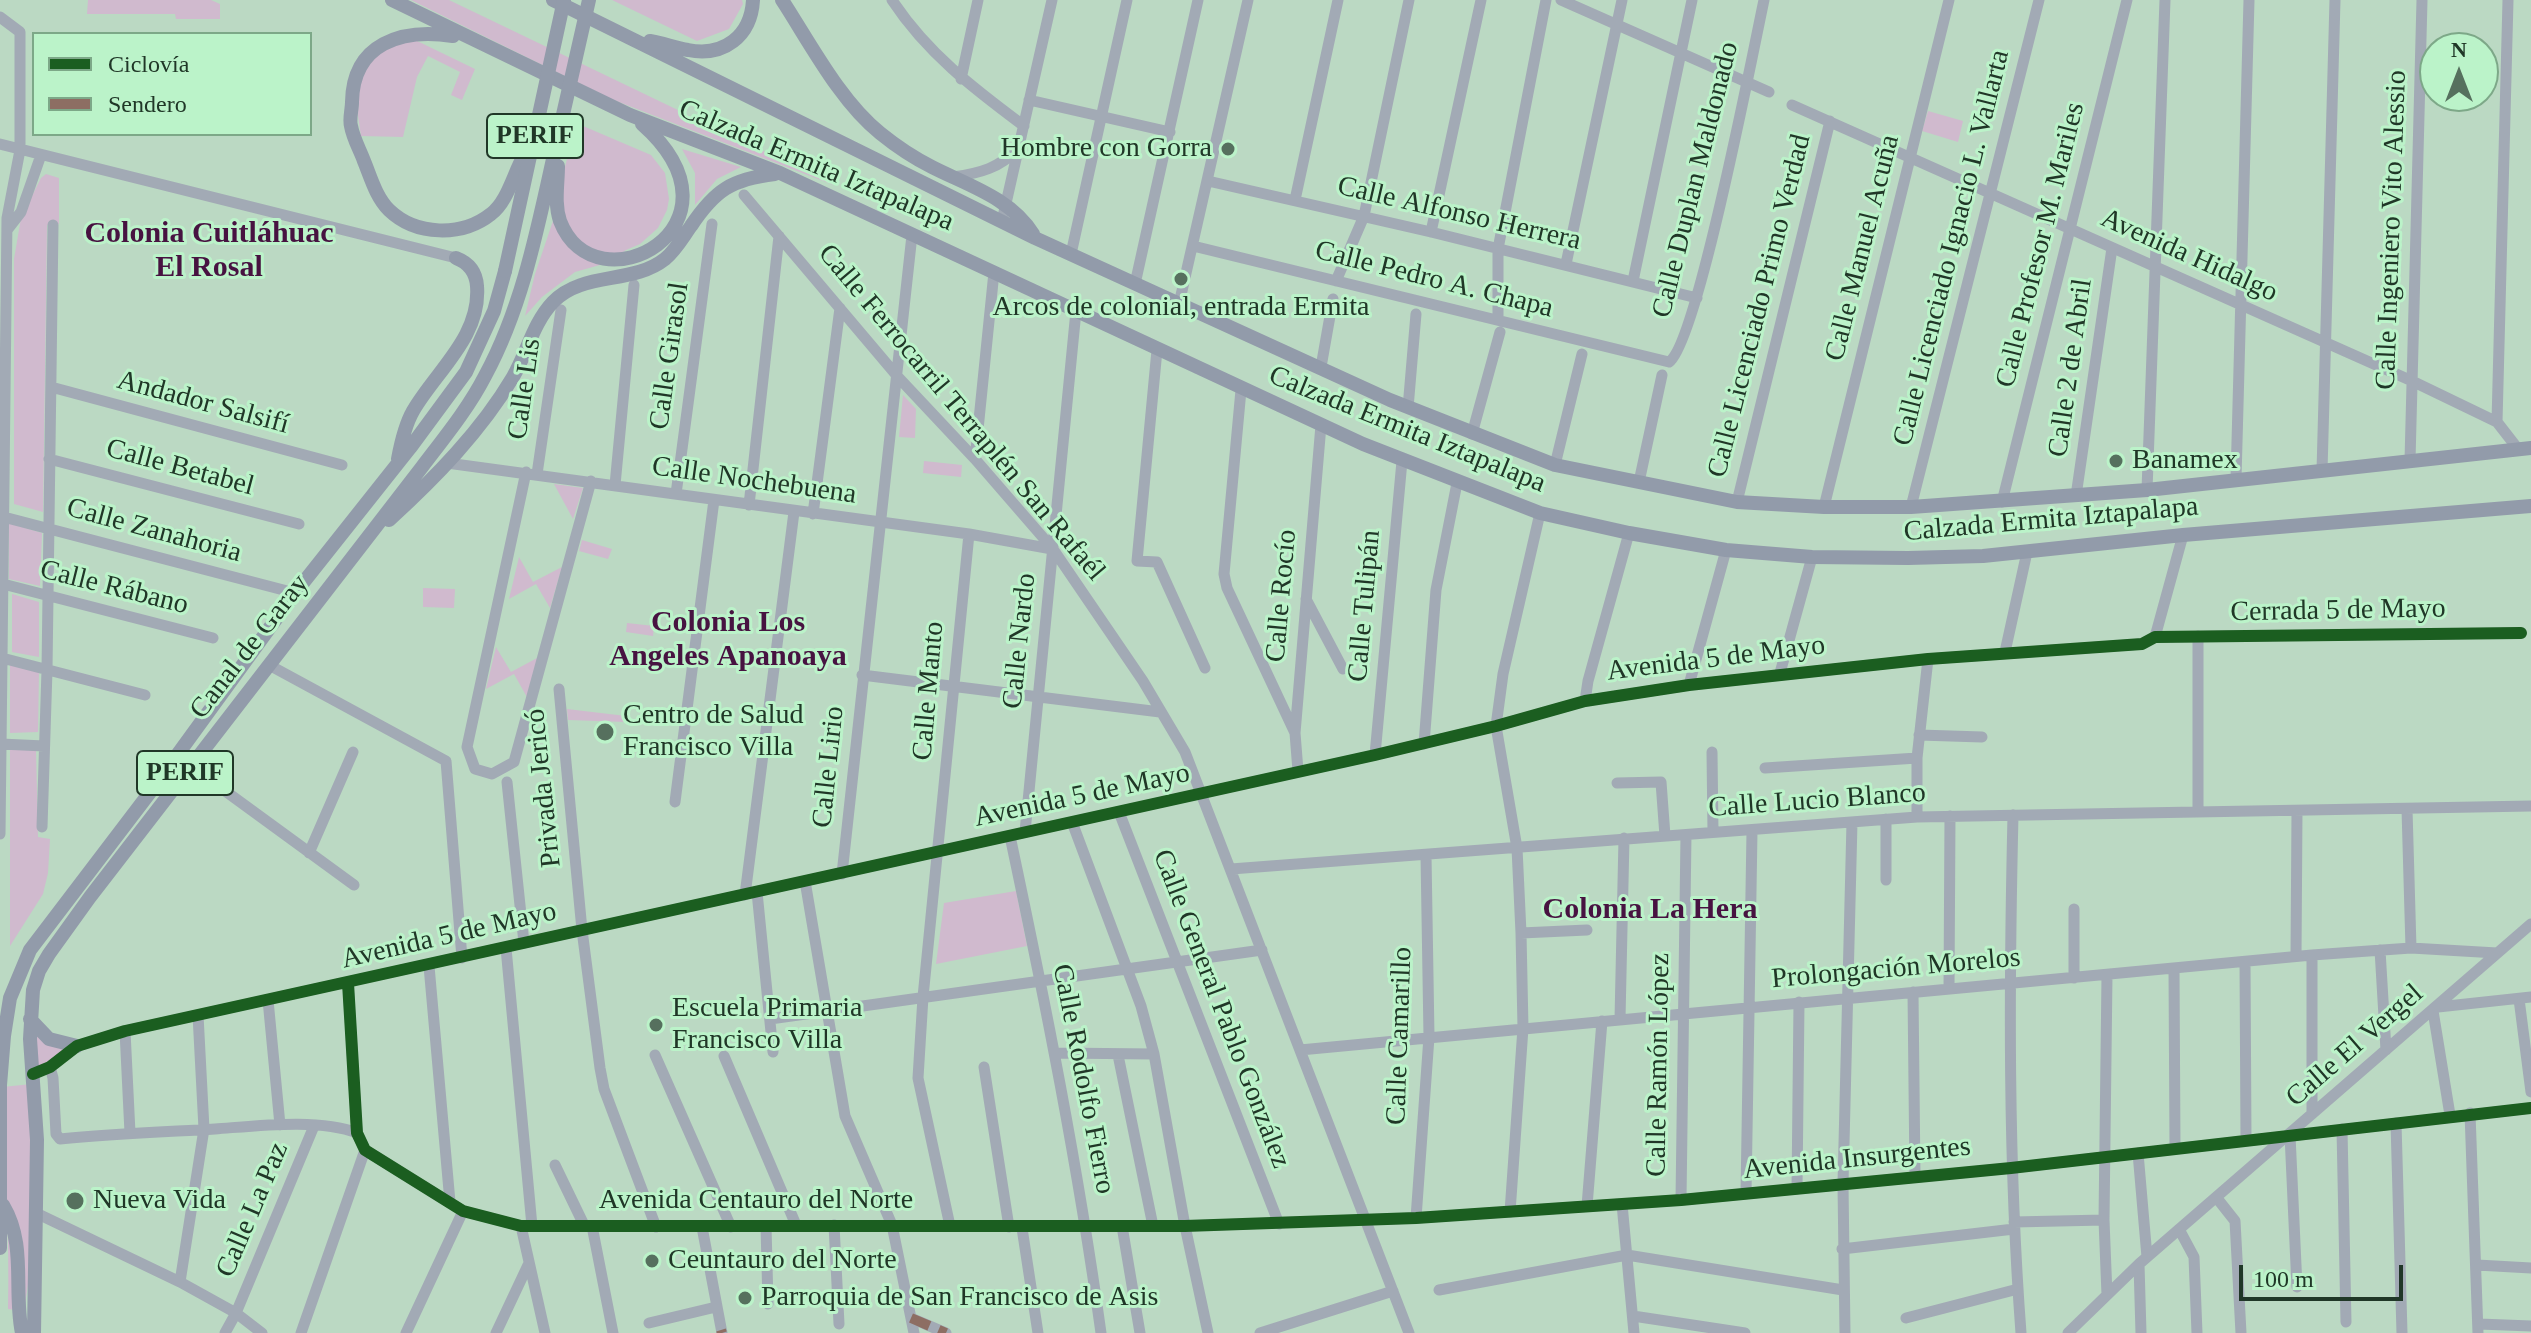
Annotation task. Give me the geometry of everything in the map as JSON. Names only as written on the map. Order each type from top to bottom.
[{"type":"main road","name":"Calzada Ermita Iztapalapa","points":[[392,0],[465,38],[630,115],[780,173],[1241,390],[1402,461],[1540,513],[1726,550],[1812,557],[1908,558],[2027,552],[2183,535],[2531,506]]},
{"type":"main road","name":"Calzada Ermita Iztapalapa","points":[[553,0],[1035,238],[1408,408],[1555,465],[1737,502],[1824,507],[1911,507],[2147,490],[2525,449]]},
{"type":"main road","name":"Canal de Garay","points":[[0,1248],[0,1085],[4,1036],[10,998],[30,950],[295,593],[466,372],[494,311],[505,271],[564,0]]},
{"type":"main road","name":"Canal de Garay","points":[[34,1333],[37,1140],[30,1019],[39,971],[474,395],[500,346],[526,272],[589,0]]},
{"type":"main road","points":[[782,0],[857,111],[879,132],[913,157],[1007,206],[1027,225],[1035,238]]},
{"type":"main road","points":[[634,39],[690,51],[719,49],[740,36],[753,6]]},
{"type":"main road","points":[[465,38],[426,33],[391,40],[365,58],[353,84],[350,125],[377,192],[391,212],[417,226],[449,231],[470,226],[487,217],[504,200],[517,165],[535,140]]},
{"type":"main road","points":[[557,141],[557,204],[560,220],[568,235],[590,253],[609,259],[627,259],[650,251],[675,226],[682,206],[682,185],[676,164],[668,152],[650,131],[630,115]]},
{"type":"main road","points":[[372,531],[384,524],[447,463],[495,405],[515,374],[542,315],[564,292],[599,278],[636,272],[663,261],[720,190],[744,179],[780,173]]},
{"type":"main road","points":[[398,463],[412,412],[450,362],[475,311],[475,274],[466,262],[456,258]]},
{"type":"main road","points":[[30,1019],[49,1039],[77,1046]]},
{"type":"main road","points":[[0,1200],[11,1221],[18,1249],[18,1304],[22,1333]]},
{"type":"street","points":[[892,0],[927,46],[961,79],[1024,126]]},
{"type":"street","points":[[904,18],[907,0]]},
{"type":"street","points":[[961,79],[978,0]]},
{"type":"street","points":[[1002,221],[1052,0]]},
{"type":"street","points":[[1071,254],[1127,0]]},
{"type":"street","points":[[1135,284],[1198,0]]},
{"type":"street","points":[[1179,304],[1248,0]]},
{"type":"street","points":[[1295,200],[1338,0]]},
{"type":"street","points":[[1336,281],[1364,216],[1409,0]]},
{"type":"street","points":[[1431,232],[1481,0]]},
{"type":"street","points":[[1472,434],[1499,326],[1498,249],[1546,0]]},
{"type":"street","points":[[1561,0],[1769,92]]},
{"type":"street","points":[[1566,264],[1622,0]]},
{"type":"street","points":[[1633,281],[1692,0]]},
{"type":"street","name":"Calle Duplan Maldonado","points":[[1663,368],[1677,354],[1697,298],[1764,0]]},
{"type":"street","name":"Calle Manuel Acuña","points":[[1824,507],[1949,0]]},
{"type":"street","name":"Calle Licenciado Ignacio L. Vallarta","points":[[1911,507],[2039,0]]},
{"type":"street","name":"Calle Profesor M. Mariles","points":[[2002,502],[2127,0]]},
{"type":"street","points":[[2147,490],[2165,0]]},
{"type":"street","points":[[2236,479],[2249,0]]},
{"type":"street","points":[[2322,471],[2335,0]]},
{"type":"street","name":"Calle Ingeniero Vito Alessio","points":[[2410,461],[2422,0]]},
{"type":"street","points":[[2497,422],[2508,0]]},
{"type":"street","points":[[0,17],[20,32],[20,150],[7,209],[0,834]]},
{"type":"street","points":[[1029,100],[1170,132]]},
{"type":"street","name":"Avenida Hidalgo","points":[[1792,105],[2412,381],[2497,422],[2525,449]]},
{"type":"street","name":"Calle Licenciado Primo Verdad","points":[[1737,502],[1830,121]]},
{"type":"street","points":[[0,144],[456,258]]},
{"type":"street","points":[[952,177],[995,168],[1020,147]]},
{"type":"street","points":[[7,230],[21,212],[41,155]]},
{"type":"street","name":"Calle Alfonso Herrera","points":[[1208,181],[1566,264],[1697,298]]},
{"type":"street","name":"Calle Ferrocarril Terraplén San Rafaél","points":[[744,195],[898,377],[1053,549],[1137,671],[1185,752],[1409,1333]]},
{"type":"street","name":"Calle Girasol","points":[[676,494],[712,224]]},
{"type":"street","points":[[42,827],[53,225]]},
{"type":"street","name":"Calle Lirio","points":[[842,874],[912,235]]},
{"type":"street","points":[[749,505],[779,236]]},
{"type":"street","name":"Calle Pedro A. Chapa","points":[[1193,246],[1663,368]]},
{"type":"street","name":"Calle 2 de Abril","points":[[2076,496],[2112,248]]},
{"type":"street","points":[[975,459],[994,272]]},
{"type":"street","points":[[615,485],[634,285]]},
{"type":"street","points":[[1321,367],[1333,299]]},
{"type":"street","points":[[813,514],[840,308]]},
{"type":"street","name":"Calle Lis","points":[[561,310],[531,473],[467,747],[475,769],[492,774],[514,762],[591,481]]},
{"type":"street","name":"Calle Nardo","points":[[1025,832],[1076,311]]},
{"type":"street","points":[[1408,408],[1416,314]]},
{"type":"street","points":[[1157,350],[1137,561],[1157,562],[1205,668]]},
{"type":"street","points":[[1555,465],[1582,354]]},
{"type":"street","points":[[1639,482],[1663,368]]},
{"type":"street","name":"Andador Salsifí","points":[[51,387],[342,465]]},
{"type":"street","points":[[1241,390],[1224,574],[1227,588],[1295,733]]},
{"type":"street","name":"Calle Rocío","points":[[1298,771],[1295,733],[1321,425]]},
{"type":"street","name":"Calle Betabel","points":[[49,459],[299,524]]},
{"type":"street","name":"Calle Tulipán","points":[[1375,755],[1402,461]]},
{"type":"street","name":"Calle Nochebuena","points":[[447,463],[969,534],[1053,549]]},
{"type":"street","points":[[1424,744],[1436,590],[1457,483]]},
{"type":"street","points":[[675,802],[714,500]]},
{"type":"street","points":[[773,1052],[751,894],[794,512]]},
{"type":"street","points":[[1510,1212],[1523,1028],[1521,933],[1517,848],[1496,726],[1503,674],[1540,513]]},
{"type":"street","name":"Calle Zanahoria","points":[[2,516],[295,593]]},
{"type":"street","points":[[1585,701],[1629,533]]},
{"type":"street","name":"Calle Manto","points":[[950,1226],[918,1078],[923,997],[969,534]]},
{"type":"street","points":[[2155,637],[2183,535]]},
{"type":"street","points":[[1689,685],[1726,550]]},
{"type":"street","points":[[2005,652],[2027,552]]},
{"type":"street","points":[[1780,673],[1812,557]]},
{"type":"street","name":"Calle Rábano","points":[[3,584],[213,638]]},
{"type":"street","points":[[1306,598],[1343,669]]},
{"type":"street","name":"Cerrada 5 de Mayo","points":[[2155,637],[2521,633]]},
{"type":"street","points":[[2198,636],[2198,812]]},
{"type":"street","name":"Avenida 5 de Mayo","points":[[33,1074],[50,1067],[77,1046],[125,1031],[1203,794],[1424,744],[1585,701],[1780,673],[2005,652],[2142,644],[2155,637]]},
{"type":"street","points":[[2,658],[145,695]]},
{"type":"street","points":[[1917,817],[1917,758],[1928,659]]},
{"type":"street","points":[[269,665],[446,761],[462,958]]},
{"type":"street","points":[[862,675],[1160,712]]},
{"type":"street","name":"Privada Jericó","points":[[559,689],[582,930],[604,1089],[656,1227]]},
{"type":"street","points":[[1919,735],[1982,737]]},
{"type":"street","points":[[1,744],[44,746]]},
{"type":"street","points":[[309,853],[353,752]]},
{"type":"street","points":[[1712,752],[1713,832]]},
{"type":"street","points":[[1765,768],[1917,758]]},
{"type":"street","points":[[191,766],[354,885]]},
{"type":"street","points":[[507,782],[524,943]]},
{"type":"street","points":[[1617,783],[1661,782],[1665,836]]},
{"type":"street","name":"Calle Lucio Blanco","points":[[1231,869],[1917,817],[2531,806]]},
{"type":"street","points":[[2407,809],[2411,948]]},
{"type":"street","points":[[2296,956],[2297,811]]},
{"type":"street","name":"Calle General Pablo González","points":[[1119,812],[1279,1224]]},
{"type":"street","points":[[2013,815],[2009,984],[2011,1168],[2021,1333]]},
{"type":"street","points":[[1949,989],[1950,816]]},
{"type":"street","points":[[1886,819],[1886,880]]},
{"type":"street","points":[[1072,822],[1128,969],[1154,1054],[1208,1333]]},
{"type":"street","points":[[1845,1333],[1842,1249],[1852,822]]},
{"type":"street","points":[[1746,1194],[1752,831]]},
{"type":"street","name":"Calle Ramón López","points":[[1681,1200],[1686,835]]},
{"type":"street","name":"Calle Rodolfo Fierro","points":[[1010,836],[1056,1053],[1101,1333]]},
{"type":"street","points":[[1620,1019],[1624,838]]},
{"type":"street","name":"Calle Camarillo","points":[[1416,1218],[1429,1037],[1426,855]]},
{"type":"street","points":[[805,881],[845,1116],[892,1225],[914,1333]]},
{"type":"street","points":[[2074,909],[2074,978]]},
{"type":"street","name":"Calle El Vergel","points":[[2068,1333],[2179,1229],[2531,924]]},
{"type":"street","points":[[1521,933],[1587,930]]},
{"type":"street","points":[[506,948],[528,1265],[545,1333]]},
{"type":"street","name":"Prolongación Morelos","points":[[1300,1050],[2296,956],[2411,948],[2497,953]]},
{"type":"street","points":[[770,1019],[1262,950]]},
{"type":"street","points":[[2380,950],[2386,1050]]},
{"type":"street","points":[[2312,955],[2312,1114]]},
{"type":"street","points":[[2245,962],[2246,1140]]},
{"type":"street","points":[[429,966],[450,1202]]},
{"type":"street","points":[[2174,969],[2175,1148]]},
{"type":"street","points":[[2107,975],[2104,1220],[2107,1295]]},
{"type":"street","points":[[301,1333],[365,1150],[357,1133],[348,983]]},
{"type":"street","points":[[1913,992],[1915,1177]]},
{"type":"street","points":[[2450,1115],[2436,1009],[2525,998],[2531,1092]]},
{"type":"street","points":[[268,1000],[280,1125]]},
{"type":"street","points":[[1797,1189],[1799,1002]]},
{"type":"street","points":[[180,1282],[204,1129],[198,1015]]},
{"type":"street","points":[[1587,1206],[1602,1021]]},
{"type":"street","points":[[125,1031],[130,1133]]},
{"type":"street","points":[[1056,1053],[1154,1054]]},
{"type":"street","points":[[655,1055],[731,1227]]},
{"type":"street","points":[[1118,1055],[1153,1226]]},
{"type":"street","points":[[724,1056],[796,1225]]},
{"type":"street","points":[[50,1067],[57,1137],[60,1139],[280,1125],[343,1127],[357,1133]]},
{"type":"street","points":[[984,1067],[1038,1333]]},
{"type":"street","name":"Avenida Insurgentes","points":[[1185,1226],[1364,1221],[1681,1200],[2011,1168],[2531,1108]]},
{"type":"street","points":[[2470,1113],[2478,1328],[2531,1326]]},
{"type":"street","points":[[2396,1123],[2402,1333]]},
{"type":"street","name":"Calle La Paz","points":[[225,1333],[314,1126]]},
{"type":"street","points":[[2342,1129],[2346,1322]]},
{"type":"street","points":[[2290,1135],[2297,1287]]},
{"type":"street","name":"Avenida Centauro del Norte","points":[[365,1150],[463,1211],[526,1226],[1185,1226]]},
{"type":"street","points":[[2138,1153],[2143,1261],[2141,1333]]},
{"type":"street","points":[[555,1165],[588,1226],[613,1333]]},
{"type":"street","points":[[2216,1197],[2235,1221],[2241,1333]]},
{"type":"street","points":[[1622,1204],[1634,1333]]},
{"type":"street","points":[[406,1333],[463,1211]]},
{"type":"street","points":[[36,1213],[180,1282],[236,1313],[262,1333]]},
{"type":"street","points":[[1842,1249],[2014,1225],[2104,1220]]},
{"type":"street","points":[[834,1225],[839,1324]]},
{"type":"street","points":[[766,1226],[768,1304]]},
{"type":"street","points":[[1122,1226],[1140,1333]]},
{"type":"street","points":[[702,1227],[716,1307],[724,1332]]},
{"type":"street","points":[[2179,1229],[2194,1257],[2197,1333]]},
{"type":"street","points":[[1439,1290],[1627,1255],[1843,1290]]},
{"type":"street","points":[[496,1333],[528,1265]]},
{"type":"street","points":[[2477,1265],[2531,1268]]},
{"type":"street","points":[[1906,1318],[2018,1289]]},
{"type":"street","points":[[1260,1333],[1393,1291]]},
{"type":"street","points":[[649,1323],[716,1307]]},
{"type":"street","points":[[1633,1316],[1745,1333]]},
{"type":"street","points":[[911,1318],[946,1333]]},
{"type":"shaded area","points":[[88,0],[211,0],[220,4],[220,19],[176,19],[175,14],[87,14]]},
{"type":"shaded area","points":[[411,0],[449,0],[836,186],[611,99]]},
{"type":"shaded area","points":[[612,0],[742,0],[743,4],[729,29],[697,41]]},
{"type":"shaded area","points":[[411,38],[475,69],[462,100],[451,95],[460,72],[428,56],[417,77],[403,137],[361,136],[359,81],[376,52]]},
{"type":"shaded area","points":[[1928,111],[1963,121],[1958,142],[1922,131]]},
{"type":"shaded area","points":[[576,123],[651,155],[665,173],[669,199],[667,210],[658,228],[640,244],[607,263],[575,272],[542,297],[525,316],[535,274],[559,203],[559,191]]},
{"type":"shaded area","points":[[682,149],[741,167],[717,179],[695,205],[695,173]]},
{"type":"shaded area","points":[[46,174],[59,178],[59,224],[47,225],[43,512],[14,504],[14,259],[21,218]]},
{"type":"shaded area","points":[[903,395],[916,409],[915,438],[899,437]]},
{"type":"shaded area","points":[[924,461],[962,465],[961,477],[923,473]]},
{"type":"shaded area","points":[[554,484],[583,488],[573,519]]},
{"type":"shaded area","points":[[9,523],[42,533],[40,586],[9,579]]},
{"type":"shaded area","points":[[582,540],[612,549],[608,559],[579,551]]},
{"type":"shaded area","points":[[519,557],[533,582],[562,567],[550,608],[536,584],[509,599]]},
{"type":"shaded area","points":[[423,588],[455,589],[454,608],[423,607]]},
{"type":"shaded area","points":[[12,594],[39,602],[39,657],[12,652]]},
{"type":"shaded area","points":[[627,623],[654,626],[653,636],[626,632]]},
{"type":"shaded area","points":[[496,647],[511,672],[539,657],[528,699],[514,674],[486,689]]},
{"type":"shaded area","points":[[10,665],[39,672],[38,732],[10,733]]},
{"type":"shaded area","points":[[567,709],[626,716],[626,722],[568,720]]},
{"type":"shaded area","points":[[10,746],[36,750],[38,837],[50,839],[43,894],[10,946]]},
{"type":"shaded area","points":[[1016,891],[1027,946],[936,964],[944,903]]},
{"type":"shaded area","points":[[35,1027],[70,1046],[49,1066],[35,1069]]},
{"type":"shaded area","points":[[32,1084],[39,1212],[24,1311],[8,1309],[2,1087]]},
{"type":"marked path","points":[[911,1318],[946,1333]]},
{"type":"cycle path","points":[[33,1074],[50,1067],[77,1046],[125,1031],[1375,755],[1585,701],[1689,685],[1928,659],[2142,644],[2155,637],[2521,633]]},
{"type":"cycle path","points":[[348,983],[357,1133],[365,1150],[463,1211],[521,1226],[1185,1226],[1416,1218],[1681,1200],[2011,1168],[2531,1108]]},
{"type":"place","name":"Hombre con Gorra","points":[[1228,149]]},
{"type":"place","name":"Arcos de colonial, entrada Ermita","points":[[1181,279]]},
{"type":"place","name":"Banamex","points":[[2116,461]]},
{"type":"place","name":"Centro de Salud Francisco Villa","points":[[605,732]]},
{"type":"place","name":"Escuela Primaria Francisco Villa","points":[[656,1025]]},
{"type":"place","name":"Nueva Vida","points":[[75,1201]]},
{"type":"place","name":"Ceuntauro del Norte","points":[[652,1261]]},
{"type":"place","name":"Parroquia de San Francisco de Asis","points":[[745,1298]]},
{"type":"district","name":"Colonia Cuitláhuac El Rosal","points":[[209,251]]},
{"type":"district","name":"Colonia Los Angeles Apanoaya","points":[[728,640]]},
{"type":"district","name":"Colonia La Hera","points":[[1650,910]]}]
